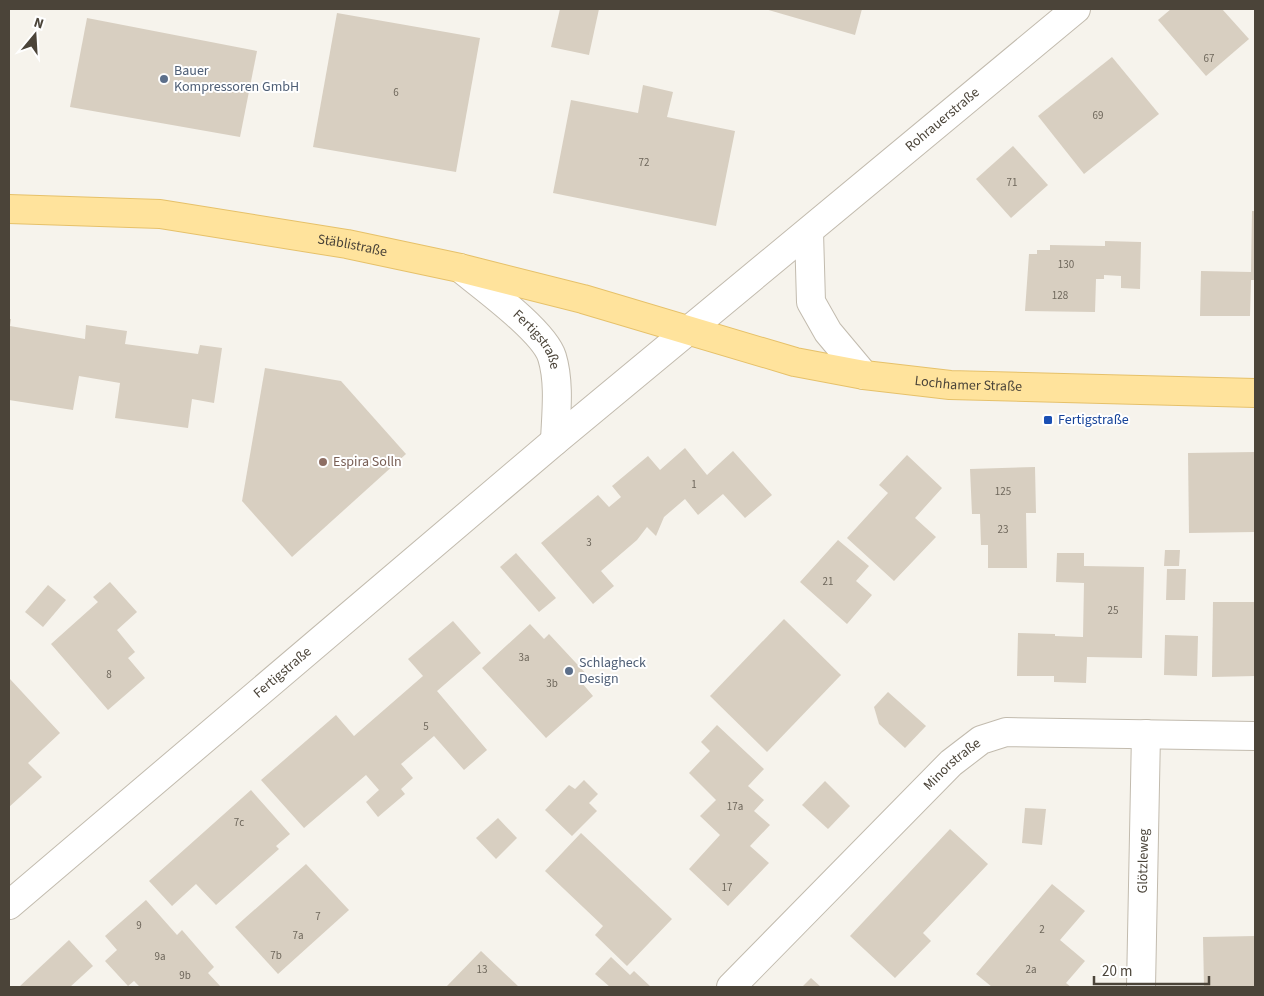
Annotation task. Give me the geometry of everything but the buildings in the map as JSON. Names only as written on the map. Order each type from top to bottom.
[{"type":"main road","name":"Stäblistraße","points":[[9,209],[160,214],[347,244],[460,268],[688,330]]},
{"type":"main road","name":"Lochhamer Straße","points":[[688,330],[795,362],[864,375],[950,385],[1255,393]]},
{"type":"street","name":"Rohrauerstraße","points":[[688,330],[809,232],[1076,9]]},
{"type":"street","points":[[809,232],[811,302],[828,332],[864,375]]},
{"type":"street","name":"Fertigstraße","points":[[460,268],[526,325],[539,338],[552,356],[556,380],[555,441]]},
{"type":"street","name":"Fertigstraße","points":[[9,905],[688,330]]},
{"type":"street","name":"Minorstraße","points":[[730,987],[951,763],[981,740],[1006,732],[1255,736]]},
{"type":"street","name":"Glötzleweg","points":[[1141,987],[1146,734]]},
{"type":"place","name":"Bauer Kompressoren GmbH","points":[[164,79]]},
{"type":"place","name":"Fertigstraße","points":[[1048,420]]},
{"type":"place","name":"Espira Solln","points":[[323,462]]},
{"type":"place","name":"Schlagheck Design","points":[[569,671]]}]
